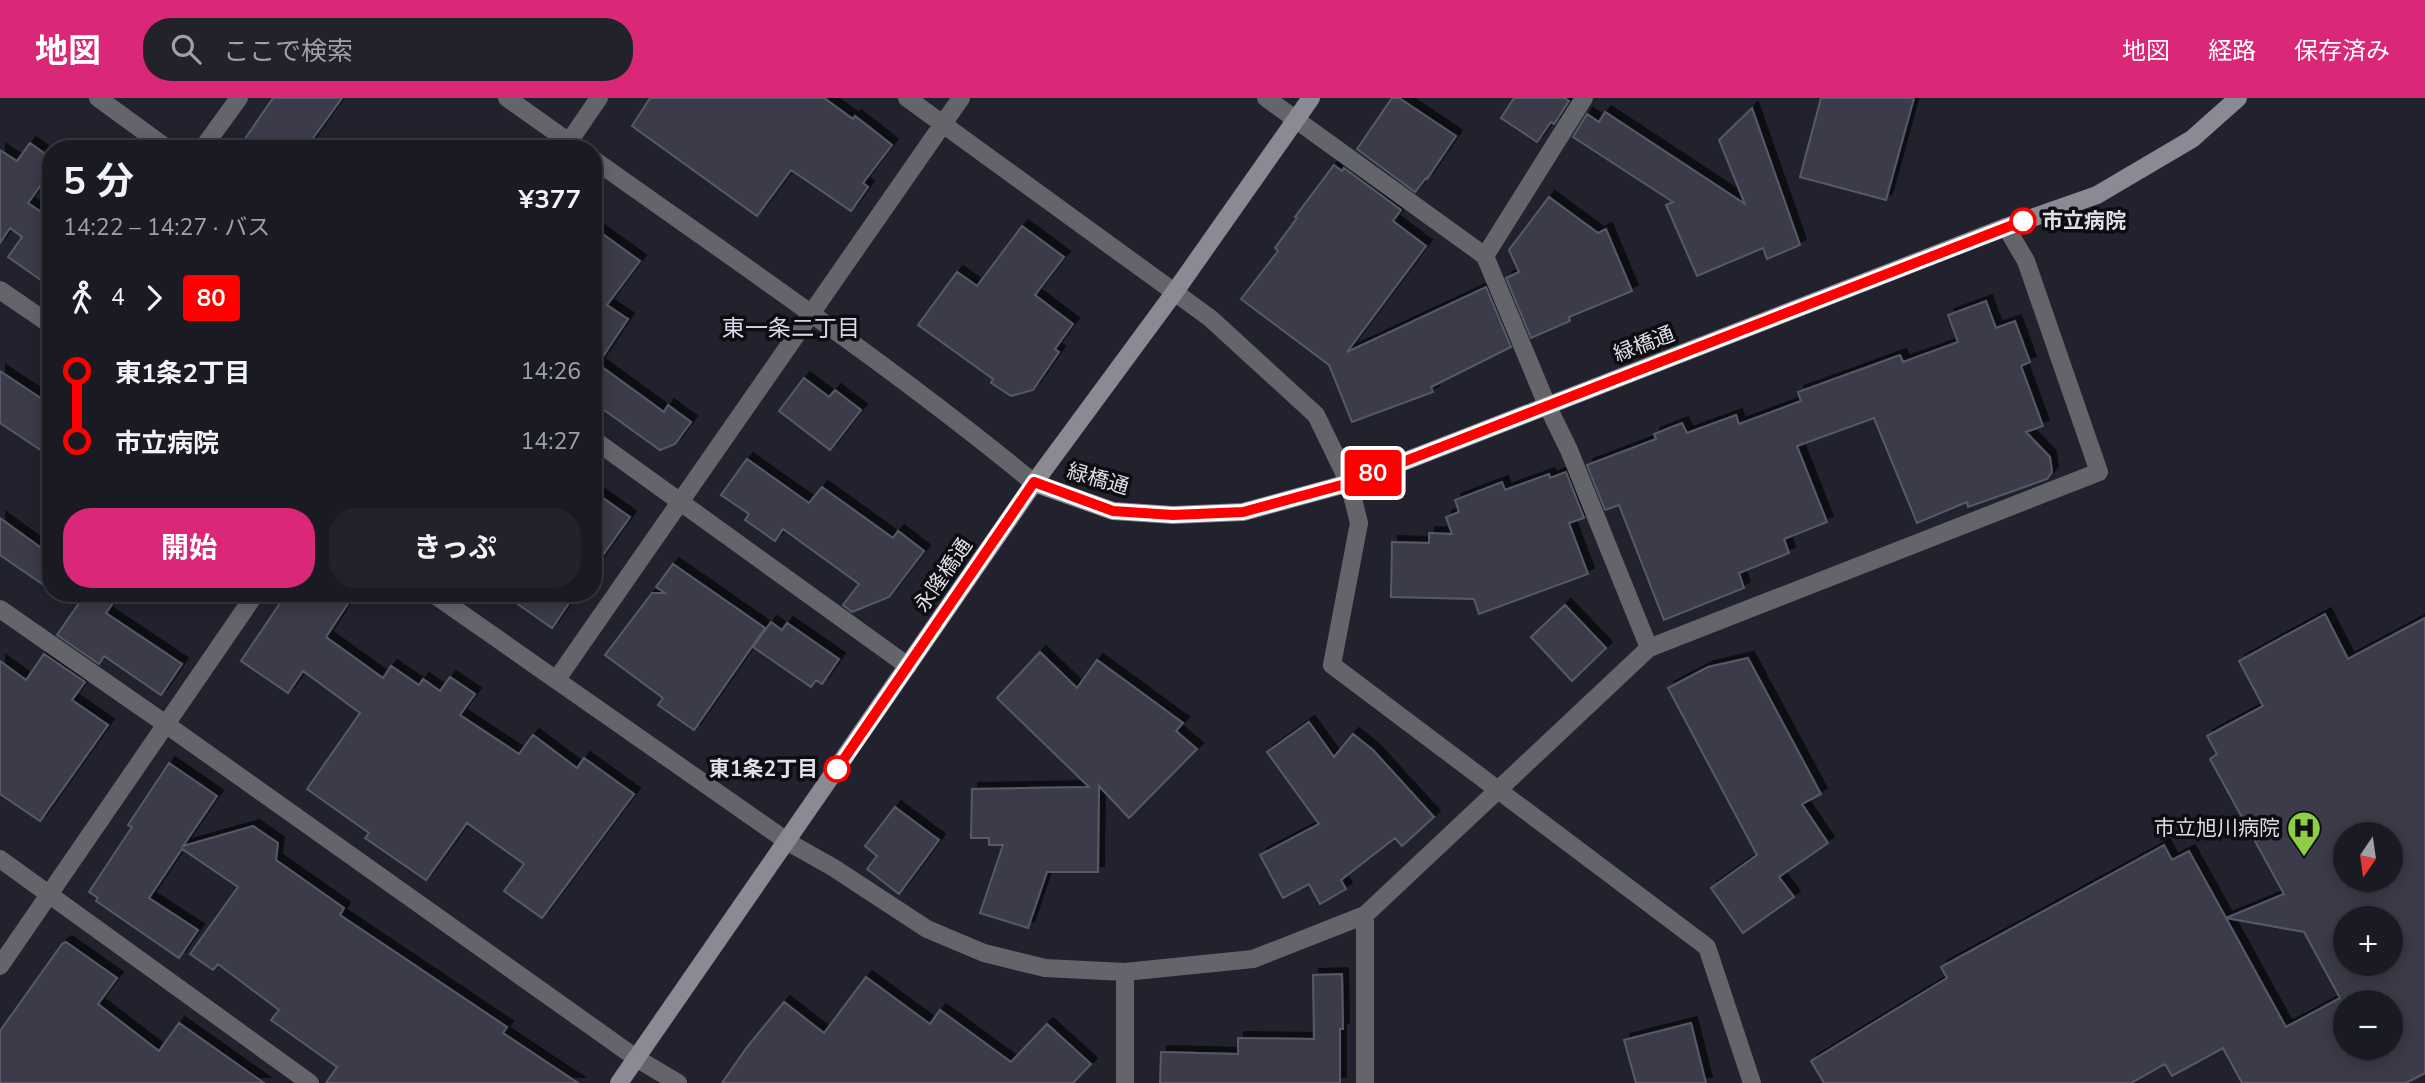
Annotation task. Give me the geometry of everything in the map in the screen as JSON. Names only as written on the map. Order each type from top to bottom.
[{"type":"street","points":[[98,98],[156,140]]},
{"type":"street","points":[[209,140],[239,98]]},
{"type":"street","points":[[507,98],[562,140]]},
{"type":"street","points":[[574,140],[599,98]]},
{"type":"street","points":[[907,98],[1210,318],[1317,415],[1349,483],[1359,523],[1332,665],[1707,947],[1752,1083]]},
{"type":"street","points":[[557,679],[961,98]]},
{"type":"street","points":[[1266,98],[1485,256],[1547,405],[1569,450],[1649,648]]},
{"type":"street","name":"永隆橋通","points":[[619,1083],[788,842],[1034,482],[1174,293],[1311,98]]},
{"type":"street","points":[[1485,256],[1584,98]]},
{"type":"street","name":"緑橋通","points":[[1034,482],[1113,511],[1173,515],[1243,512],[1349,483],[2006,227],[2097,195],[2192,139],[2238,98]]},
{"type":"street","points":[[602,165],[811,313],[1034,482]]},
{"type":"street","points":[[445,602],[788,842],[834,868],[927,929],[984,953],[1045,968],[1125,972],[1253,959],[1365,915],[1649,648],[2099,472],[2026,261],[2006,227]]},
{"type":"street","points":[[0,290],[42,319]]},
{"type":"street","points":[[602,445],[908,666]]},
{"type":"street","points":[[0,966],[250,602]]},
{"type":"street","points":[[0,609],[636,1059],[678,1083]]},
{"type":"street","points":[[0,859],[310,1083]]},
{"type":"street","points":[[1365,915],[1365,1083]]},
{"type":"street","points":[[1125,972],[1125,1083]]},
{"type":"building","points":[[273,98],[342,98],[312,140],[244,140]]},
{"type":"building","points":[[650,98],[824,98],[853,119],[855,116],[892,145],[863,183],[868,187],[851,211],[791,170],[757,216],[632,126]]},
{"type":"building","points":[[1392,98],[1399,98],[1456,136],[1415,192],[1357,149]]},
{"type":"building","points":[[1514,98],[1564,98],[1569,101],[1554,124],[1551,122],[1537,142],[1501,118]]},
{"type":"building","points":[[1821,98],[1914,98],[1886,200],[1800,177]]},
{"type":"building","points":[[1752,108],[1800,245],[1767,259],[1763,248],[1697,276],[1666,205],[1673,202],[1573,137],[1587,114],[1599,122],[1605,112],[1745,204],[1719,140]]},
{"type":"building","points":[[30,143],[42,152],[42,184],[28,203],[40,211],[42,208],[42,281],[8,257],[22,237],[10,228],[0,243],[0,150],[17,161]]},
{"type":"building","points":[[1334,165],[1342,171],[1344,168],[1401,210],[1393,221],[1426,246],[1347,352],[1486,287],[1511,347],[1431,387],[1433,392],[1352,422],[1329,365],[1241,299],[1278,251],[1275,248],[1297,218],[1295,217]]},
{"type":"building","points":[[1549,197],[1598,233],[1606,229],[1632,291],[1569,317],[1570,321],[1531,338],[1506,278],[1519,272],[1509,250]]},
{"type":"building","points":[[1022,226],[1064,257],[1035,295],[1073,324],[1055,349],[1059,352],[1033,390],[1011,396],[991,383],[993,379],[918,325],[957,272],[977,286]]},
{"type":"building","points":[[602,234],[640,261],[607,305],[628,319],[602,358]]},
{"type":"building","points":[[1986,301],[1996,328],[2015,321],[2030,362],[2021,366],[2043,426],[2026,432],[2050,457],[2052,472],[2047,479],[1968,507],[1967,502],[1917,523],[1874,418],[1797,446],[1827,522],[1784,539],[1789,553],[1739,573],[1744,588],[1664,620],[1619,505],[1605,510],[1587,465],[1656,439],[1654,434],[1682,423],[1687,433],[1736,415],[1739,424],[1801,401],[1798,392],[1900,355],[1903,362],[1958,342],[1948,315]]},
{"type":"building","points":[[602,367],[664,412],[668,405],[691,422],[675,444],[660,450],[602,408]]},
{"type":"building","points":[[0,371],[42,399],[42,451],[0,423]]},
{"type":"building","points":[[804,378],[829,397],[835,390],[861,410],[830,450],[779,411]]},
{"type":"building","points":[[747,459],[809,503],[822,487],[893,538],[898,531],[924,551],[889,597],[852,612],[843,605],[859,584],[783,529],[775,541],[745,520],[749,514],[721,495]]},
{"type":"building","points":[[1566,472],[1584,518],[1569,523],[1588,574],[1479,614],[1474,599],[1391,597],[1392,542],[1429,543],[1429,533],[1452,534],[1446,517],[1459,512],[1455,500],[1502,482],[1505,490],[1549,474],[1550,478]]},
{"type":"building","points":[[602,497],[630,517],[602,556]]},
{"type":"building","points":[[0,518],[42,548],[42,584],[0,555]]},
{"type":"building","points":[[673,564],[765,628],[694,730],[658,705],[663,698],[605,655],[652,593],[665,593],[656,587]]},
{"type":"building","points":[[80,602],[114,602],[106,613],[182,664],[161,695],[104,656],[99,664],[57,635]]},
{"type":"building","points":[[281,602],[349,602],[326,637],[383,678],[391,666],[419,685],[423,679],[440,691],[450,677],[475,694],[460,715],[519,754],[533,735],[577,768],[584,758],[634,794],[542,918],[504,891],[524,864],[467,823],[426,880],[365,838],[369,833],[307,789],[360,713],[303,671],[288,693],[241,661]]},
{"type":"building","points":[[515,602],[570,602],[552,628]]},
{"type":"building","points":[[1565,605],[1606,648],[1572,681],[1531,637]]},
{"type":"building","points":[[2325,614],[2348,659],[2425,618],[2425,1073],[2406,1083],[2242,1083],[2223,1048],[2172,1076],[2165,1064],[2131,1083],[1824,1083],[1811,1061],[1947,978],[1941,967],[2164,845],[2172,860],[2189,851],[2226,918],[2284,894],[2210,759],[2217,754],[2207,736],[2263,706],[2239,661]],"holes":[[[2226,918],[2304,932],[2336,990],[2403,990],[2403,1060],[2333,1060],[2333,1002],[2286,1027]]]},
{"type":"building","points":[[771,622],[782,630],[787,623],[839,659],[822,684],[816,680],[811,687],[753,647]]},
{"type":"building","points":[[1040,652],[1077,688],[1097,660],[1183,723],[1176,731],[1197,749],[1129,818],[1099,786],[1098,872],[1047,872],[1028,928],[980,913],[1003,845],[989,845],[989,838],[971,838],[972,789],[1089,787],[997,698]]},
{"type":"building","points":[[44,654],[85,682],[72,700],[108,725],[40,821],[0,794],[0,661],[26,680]]},
{"type":"building","points":[[1748,658],[1821,794],[1802,804],[1828,843],[1779,877],[1794,897],[1743,933],[1711,888],[1757,855],[1668,688],[1708,667]]},
{"type":"building","points":[[1309,722],[1334,757],[1353,734],[1373,750],[1434,817],[1402,846],[1395,838],[1341,880],[1346,889],[1320,904],[1309,884],[1283,898],[1260,855],[1319,824],[1267,752]]},
{"type":"building","points":[[169,763],[217,796],[183,846],[253,826],[278,843],[276,860],[344,908],[340,915],[507,1027],[503,1033],[578,1083],[326,1083],[337,1067],[271,1020],[279,1010],[218,964],[213,970],[190,954],[238,887],[182,849],[149,898],[198,930],[179,958],[96,901],[98,898],[89,892],[132,827],[128,825]]},
{"type":"building","points":[[895,807],[939,840],[899,894],[867,869],[877,856],[865,846]]},
{"type":"building","points":[[66,942],[117,978],[98,1004],[159,1051],[179,1023],[264,1083],[0,1083],[0,1031]]},
{"type":"building","points":[[1342,974],[1340,1083],[1160,1083],[1161,1052],[1238,1054],[1238,1038],[1314,1039],[1313,975]]},
{"type":"building","points":[[866,977],[930,1024],[940,1010],[1011,1062],[1047,1024],[1091,1064],[1073,1083],[722,1083],[784,1002],[824,1033]]},
{"type":"building","points":[[1691,1023],[1706,1083],[1636,1083],[1624,1040]]},
{"type":"bus line","name":"80","points":[[837,769],[1034,482],[1113,511],[1173,515],[1243,512],[1349,483],[2023,221]]},
{"type":"place","name":"市立病院","points":[[2023,221]]},
{"type":"place","name":"東1条2丁目","points":[[837,769]]},
{"type":"place","name":"市立旭川病院","points":[[2304,858]]},
{"type":"district","name":"東一条二丁目","points":[[791,328]]}]
